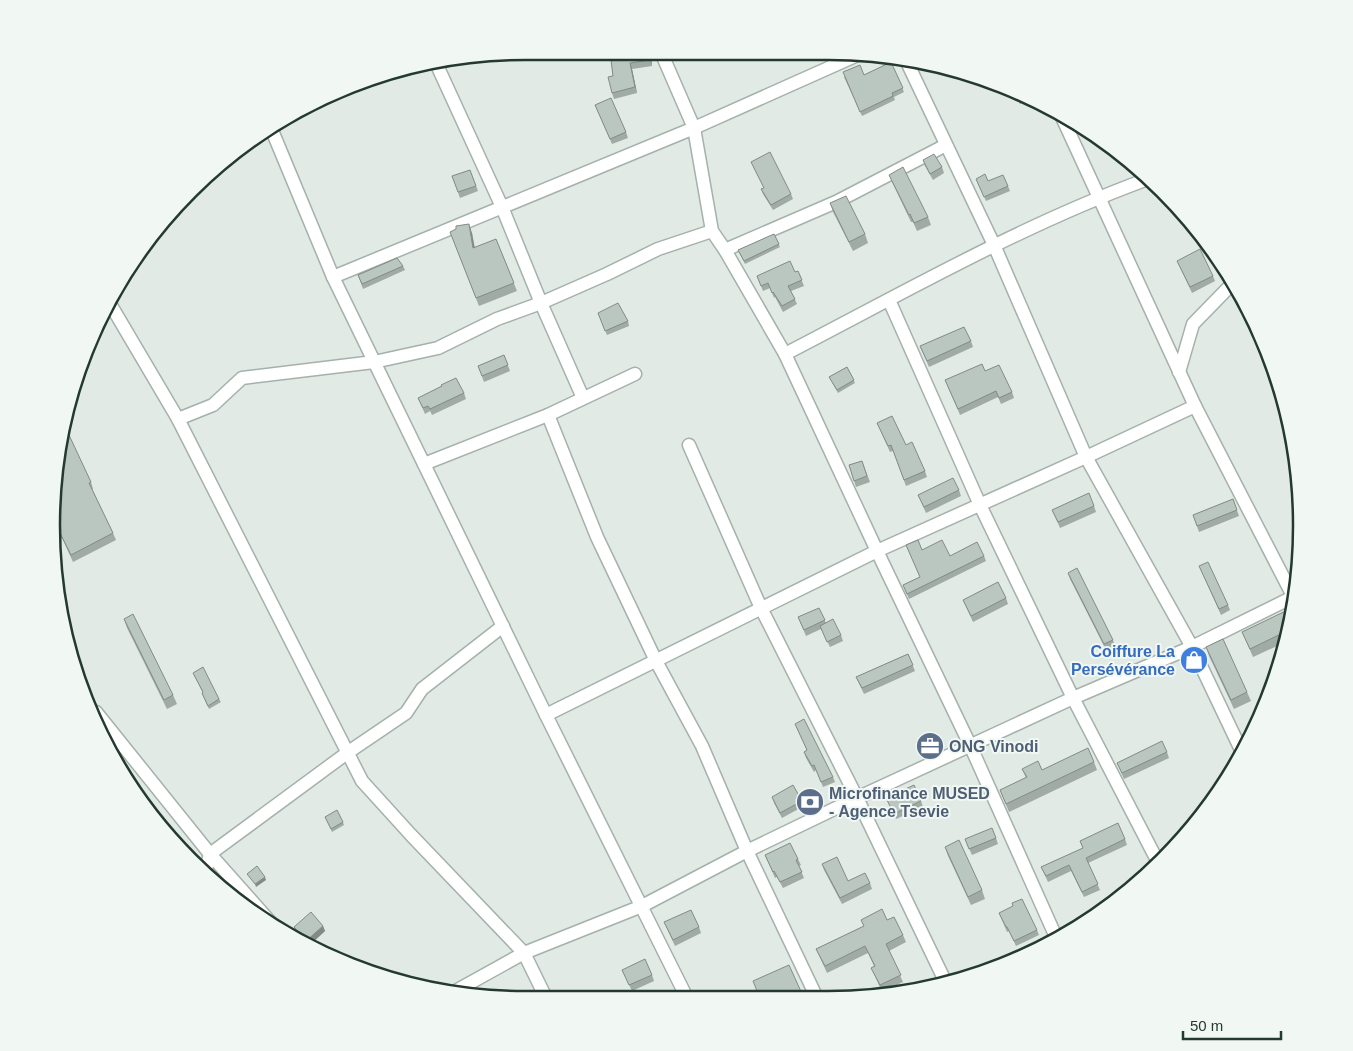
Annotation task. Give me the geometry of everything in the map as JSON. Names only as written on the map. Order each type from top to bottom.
[{"type":"street","points":[[664,60],[694,128],[712,231],[785,354],[876,551],[970,745],[1054,932]]},
{"type":"street","points":[[333,277],[694,128],[845,61]]},
{"type":"street","points":[[438,68],[502,207],[541,303],[583,398]]},
{"type":"street","points":[[910,68],[994,245],[1086,457],[1192,647],[1238,744]]},
{"type":"street","points":[[1066,126],[1195,406],[1289,586]]},
{"type":"street","points":[[274,134],[333,277],[546,715],[684,991]]},
{"type":"street","points":[[725,250],[836,202],[946,145]]},
{"type":"street","points":[[785,354],[994,245],[1098,197],[1140,182]]},
{"type":"street","points":[[178,419],[213,405],[242,378],[374,362],[438,348],[497,319],[541,303],[658,249],[712,231]]},
{"type":"street","points":[[1179,372],[1193,324],[1228,288]]},
{"type":"street","points":[[889,300],[980,505],[1073,698],[1155,857]]},
{"type":"street","points":[[113,310],[178,419],[362,781],[410,835],[524,953],[542,991]]},
{"type":"street","points":[[424,464],[548,415],[635,374]]},
{"type":"street","points":[[546,715],[876,551],[1195,406]]},
{"type":"street","points":[[548,415],[597,537],[656,660],[702,746],[747,851],[814,991]]},
{"type":"street","points":[[688,445],[761,608],[857,798],[943,976]]},
{"type":"street","points":[[463,987],[524,953],[642,906],[747,851],[857,798],[1073,698],[1192,647],[1287,600]]},
{"type":"street","points":[[207,865],[210,854],[347,753],[406,713],[422,689],[503,626]]},
{"type":"street","points":[[103,721],[210,854],[254,904]]},
{"type":"building","points":[[611,60],[650,60],[630,63],[635,87],[612,93],[608,77],[613,76]]},
{"type":"building","points":[[887,64],[892,65],[903,88],[892,93],[893,96],[860,112],[843,72],[860,65],[864,75]]},
{"type":"building","points":[[611,98],[626,132],[610,139],[595,105]]},
{"type":"building","points":[[770,152],[791,194],[771,205],[761,189],[764,188],[751,162]]},
{"type":"building","points":[[934,154],[942,167],[930,174],[923,160]]},
{"type":"building","points":[[903,167],[928,217],[914,223],[889,175]]},
{"type":"building","points":[[470,170],[476,186],[458,192],[452,176]]},
{"type":"building","points":[[985,174],[988,181],[1003,175],[1008,186],[984,197],[976,179]]},
{"type":"building","points":[[846,196],[865,234],[849,242],[830,203]]},
{"type":"building","points":[[469,224],[473,248],[496,239],[514,283],[476,298],[450,232],[456,229],[456,226]]},
{"type":"building","points":[[774,234],[779,244],[744,261],[738,250]]},
{"type":"building","points":[[1200,249],[1213,276],[1190,287],[1177,261]]},
{"type":"building","points":[[397,258],[403,266],[362,284],[358,275]]},
{"type":"building","points":[[790,261],[795,272],[798,271],[802,280],[788,286],[795,299],[782,306],[772,293],[768,283],[761,286],[757,276]]},
{"type":"building","points":[[618,303],[628,321],[605,331],[598,313]]},
{"type":"building","points":[[964,327],[971,341],[927,361],[920,346]]},
{"type":"building","points":[[504,355],[508,365],[482,376],[478,366]]},
{"type":"building","points":[[982,364],[985,371],[999,365],[1012,392],[999,398],[996,391],[958,409],[945,380]]},
{"type":"building","points":[[847,367],[854,380],[837,390],[829,377]]},
{"type":"building","points":[[456,378],[464,393],[430,409],[428,406],[423,408],[418,398]]},
{"type":"building","points":[[892,416],[906,445],[912,442],[925,471],[904,480],[891,445],[888,446],[877,423]]},
{"type":"building","points":[[69,435],[113,533],[71,555],[60,534],[60,526],[61,495]]},
{"type":"building","points":[[862,461],[867,476],[854,481],[849,465]]},
{"type":"building","points":[[953,478],[959,490],[924,507],[918,495]]},
{"type":"building","points":[[1089,493],[1094,506],[1058,522],[1052,510]]},
{"type":"building","points":[[1233,499],[1237,510],[1197,526],[1193,515]]},
{"type":"building","points":[[918,540],[922,550],[942,540],[950,556],[977,542],[984,556],[907,594],[903,585],[920,577],[906,545]]},
{"type":"building","points":[[1208,562],[1228,605],[1219,609],[1199,566]]},
{"type":"building","points":[[1077,568],[1113,640],[1104,644],[1068,573]]},
{"type":"building","points":[[998,582],[1006,598],[971,616],[963,600]]},
{"type":"building","points":[[819,608],[825,620],[804,630],[798,617]]},
{"type":"building","points":[[1285,611],[1280,635],[1250,649],[1242,632]]},
{"type":"building","points":[[133,614],[173,695],[164,700],[124,619]]},
{"type":"building","points":[[833,619],[841,635],[827,642],[820,626]]},
{"type":"building","points":[[1223,639],[1247,692],[1231,700],[1206,647]]},
{"type":"building","points":[[908,654],[913,665],[862,688],[856,677]]},
{"type":"building","points":[[203,667],[219,699],[208,706],[193,673]]},
{"type":"building","points":[[804,719],[833,777],[821,782],[814,765],[812,766],[804,752],[807,750],[795,724]]},
{"type":"building","points":[[1162,741],[1167,752],[1122,773],[1117,763]]},
{"type":"building","points":[[1088,748],[1094,762],[1006,804],[1000,790],[1027,777],[1022,769],[1038,761],[1042,770]]},
{"type":"building","points":[[793,785],[802,801],[780,813],[772,797]]},
{"type":"building","points":[[914,785],[921,801],[894,814],[886,798]]},
{"type":"building","points":[[337,810],[343,822],[331,829],[325,817]]},
{"type":"building","points":[[1118,823],[1125,839],[1086,858],[1098,884],[1082,892],[1069,865],[1046,876],[1041,867],[1083,848],[1080,841]]},
{"type":"building","points":[[992,828],[996,838],[969,849],[965,839]]},
{"type":"building","points":[[959,840],[982,890],[968,897],[945,847]]},
{"type":"building","points":[[790,843],[802,872],[780,882],[765,855]]},
{"type":"building","points":[[837,857],[848,881],[865,873],[870,883],[840,898],[822,864]]},
{"type":"building","points":[[257,866],[265,877],[255,884],[247,874]]},
{"type":"building","points":[[1022,899],[1037,930],[1014,941],[999,913],[1013,906],[1012,903]]},
{"type":"building","points":[[882,909],[887,920],[894,917],[903,935],[886,944],[901,975],[880,985],[871,968],[875,966],[865,946],[825,966],[816,949],[864,926],[861,920]]},
{"type":"building","points":[[691,910],[699,927],[673,940],[664,922]]},
{"type":"building","points":[[311,912],[323,926],[310,938],[298,932],[294,927]]},
{"type":"building","points":[[645,959],[652,975],[629,985],[622,970]]},
{"type":"building","points":[[789,965],[801,991],[757,991],[753,981]]},
{"type":"place","name":"Coiffure La Persévérance","points":[[1194,660]]},
{"type":"place","name":"ONG Vinodi","points":[[930,746]]},
{"type":"place","name":"Microfinance MUSED - Agence Tsevie","points":[[810,802]]}]
